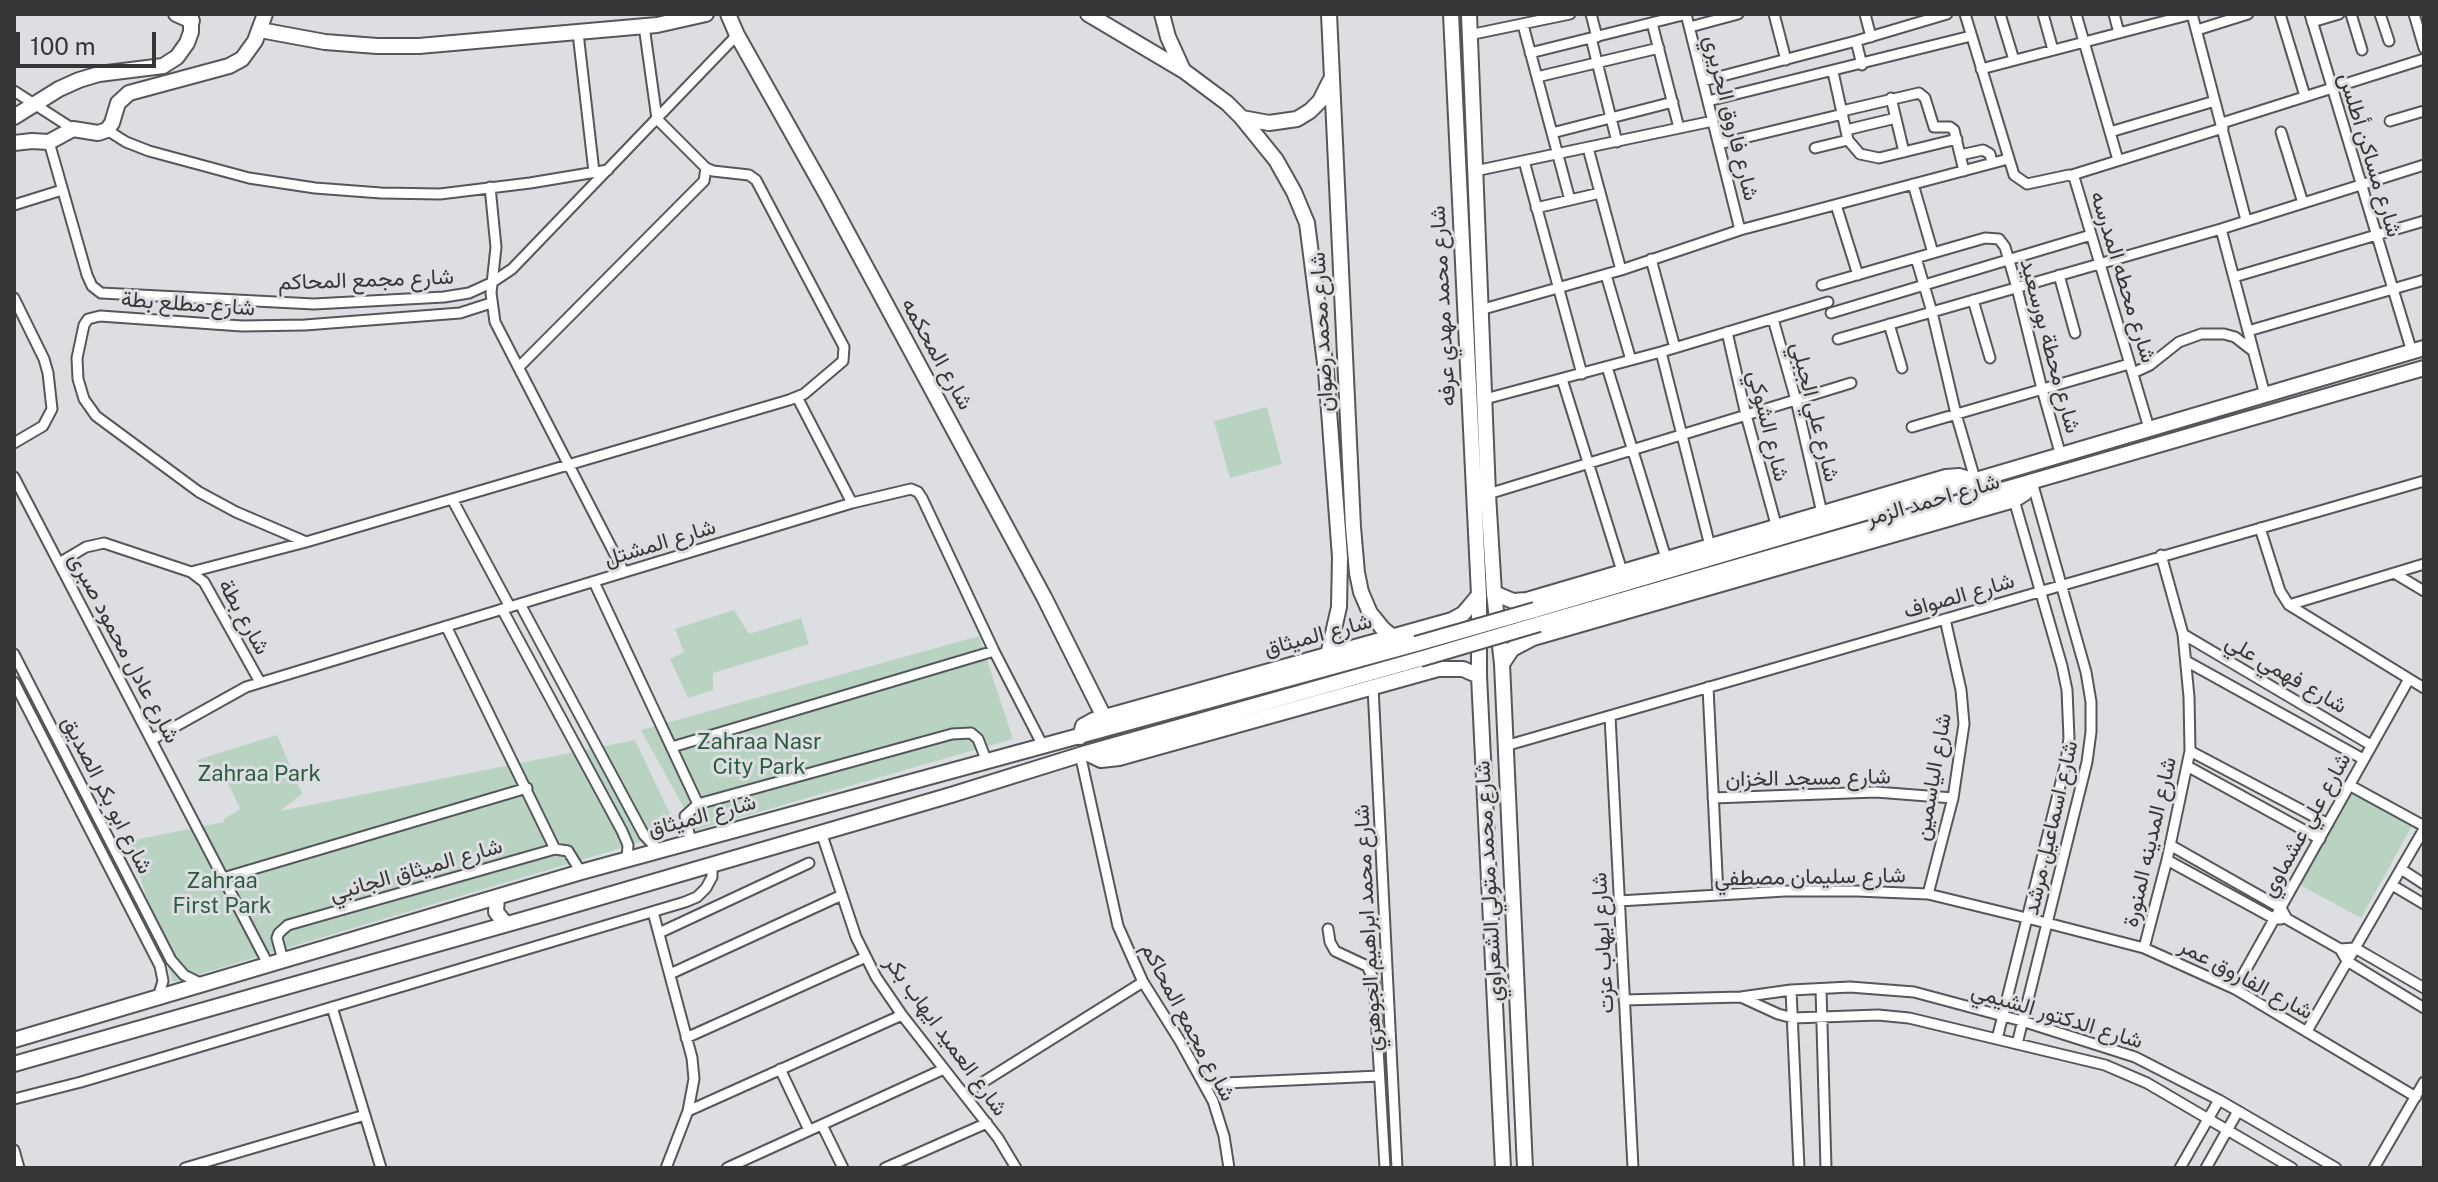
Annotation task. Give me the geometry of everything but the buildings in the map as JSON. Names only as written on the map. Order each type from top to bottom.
[{"type":"main road","points":[[14,117],[69,84],[89,77],[163,66],[177,57],[187,43],[191,17],[176,14]]},
{"type":"main road","points":[[14,143],[49,142],[73,129],[98,133],[107,130],[121,99],[129,93],[237,62],[250,50],[265,14]]},
{"type":"main road","points":[[260,30],[325,42],[377,46],[461,44],[644,26],[706,14]]},
{"type":"main road","name":"شارع المحكمه","points":[[728,14],[1044,597],[1104,717]]},
{"type":"main road","name":"شارع محمد رضوان","points":[[1088,14],[1184,71],[1242,118],[1276,160],[1307,223],[1327,385],[1340,557],[1339,607],[1328,655]]},
{"type":"main road","points":[[1162,14],[1173,50],[1184,71]]},
{"type":"main road","name":"شارع محمد رضوان","points":[[1329,14],[1357,573],[1365,604],[1376,622],[1393,637]]},
{"type":"main road","name":"شارع محمد مهدي عرفه","points":[[1451,14],[1479,595]]},
{"type":"main road","name":"شارع محمد مهدي عرفه","points":[[1469,14],[1494,593]]},
{"type":"main road","points":[[146,70],[150,87]]},
{"type":"main road","points":[[1242,118],[1269,123],[1297,119],[1320,101],[1332,75]]},
{"type":"main road","name":"شارع احمد الزمر","points":[[1494,593],[1513,601],[1527,600],[1953,476],[1974,480],[2061,456],[2418,350]]},
{"type":"main road","name":"شارع احمد الزمر","points":[[1502,664],[1512,649],[1533,638],[2014,500],[2025,493],[2032,482],[2424,368]]},
{"type":"main road","points":[[1080,737],[1431,640],[1974,480]]},
{"type":"main road","points":[[14,1064],[2032,482]]},
{"type":"main road","name":"شارع محمد متولي الشعراوي","points":[[1494,593],[1502,664],[1525,1168]]},
{"type":"main road","name":"شارع الميثاق","points":[[14,1040],[581,872],[1080,737],[1083,726],[1088,722],[1433,626],[1458,617],[1479,595]]},
{"type":"main road","name":"شارع محمد متولي الشعراوي","points":[[1479,595],[1479,676],[1503,1168]]},
{"type":"main road","points":[[1527,600],[1521,613],[1522,622],[1533,638]]},
{"type":"main road","points":[[1339,607],[1353,610],[1365,604]]},
{"type":"main road","points":[[1433,626],[1446,644],[1446,667]]},
{"type":"main road","points":[[1083,754],[1110,760],[1446,667],[1463,669],[1479,676]]},
{"type":"main road","points":[[1483,769],[1494,776],[1502,774],[1506,767]]},
{"type":"main road","points":[[1485,798],[1488,792],[1497,789],[1507,796]]},
{"type":"main road","points":[[497,897],[496,912],[506,924]]},
{"type":"main road","points":[[459,908],[469,920],[468,935]]},
{"type":"street","points":[[1469,35],[1523,25],[1543,17],[1570,14]]},
{"type":"street","points":[[1591,14],[1597,63],[1617,142]]},
{"type":"street","points":[[1530,53],[1686,14]]},
{"type":"street","name":"شارع فاروق الحريري","points":[[1686,14],[1740,230]]},
{"type":"street","points":[[1690,27],[1738,14]]},
{"type":"street","points":[[1774,14],[1786,60]]},
{"type":"street","points":[[1865,14],[1871,37]]},
{"type":"street","points":[[1703,81],[1947,14]]},
{"type":"street","points":[[1480,310],[1606,275],[1740,230],[2008,159],[1965,14]]},
{"type":"street","points":[[2000,14],[2014,60]]},
{"type":"street","points":[[2043,14],[2053,50]]},
{"type":"street","points":[[2076,14],[2118,160]]},
{"type":"street","points":[[2114,14],[2119,33]]},
{"type":"street","points":[[1981,69],[2192,14],[2246,220]]},
{"type":"street","points":[[2197,30],[2248,14]]},
{"type":"street","points":[[2280,14],[2305,96]]},
{"type":"street","points":[[2311,18],[2339,14]]},
{"type":"street","points":[[2351,14],[2362,50]]},
{"type":"street","points":[[2380,14],[2389,41]]},
{"type":"street","points":[[2414,14],[2424,48]]},
{"type":"street","name":"شارع مساكن أطلس","points":[[2311,18],[2393,289],[2418,350]]},
{"type":"street","points":[[1652,23],[1679,128]]},
{"type":"street","points":[[1523,25],[1570,200]]},
{"type":"street","points":[[191,572],[306,542],[797,397],[840,365],[845,356],[844,347],[756,180],[749,175],[706,168],[657,119],[644,26]]},
{"type":"street","points":[[578,33],[594,172]]},
{"type":"street","name":"شارع مجمع المحاكم","points":[[49,142],[87,275],[92,286],[101,293],[290,303],[444,297],[469,293],[512,269],[737,35]]},
{"type":"street","points":[[1708,101],[1971,36]]},
{"type":"street","points":[[1856,41],[1862,65]]},
{"type":"street","points":[[1537,77],[1659,48]]},
{"type":"street","points":[[2072,175],[2424,59]]},
{"type":"street","points":[[1833,72],[1847,135],[1855,150],[1866,157],[1879,158],[1957,139]]},
{"type":"street","points":[[14,91],[73,129]]},
{"type":"street","points":[[1719,144],[1915,92],[1922,95],[1932,125],[1952,129],[1964,171]]},
{"type":"street","points":[[1891,98],[1904,152]]},
{"type":"street","points":[[2110,132],[2215,101]]},
{"type":"street","points":[[1552,133],[1673,102]]},
{"type":"street","points":[[2390,121],[2424,111]]},
{"type":"street","points":[[1815,148],[1896,118]]},
{"type":"street","points":[[1475,171],[1713,121]]},
{"type":"street","points":[[107,130],[149,151],[249,178],[315,188],[440,194],[608,170]]},
{"type":"street","points":[[2281,132],[2303,203]]},
{"type":"street","points":[[1588,148],[1621,270]]},
{"type":"street","points":[[1960,155],[1983,150],[1990,154],[1992,163]]},
{"type":"street","name":"شارع محطه المدرسه","points":[[2008,159],[2014,175],[2027,184],[2072,175],[2149,428]]},
{"type":"street","points":[[1524,161],[1582,374]]},
{"type":"street","points":[[1838,339],[2221,229],[2424,165]]},
{"type":"street","points":[[519,367],[704,181],[706,168]]},
{"type":"street","points":[[1913,184],[1933,253]]},
{"type":"street","points":[[490,187],[496,247],[491,283],[495,322],[624,572]]},
{"type":"street","points":[[14,205],[62,190]]},
{"type":"street","points":[[1536,208],[1600,193]]},
{"type":"street","points":[[1836,205],[1858,275]]},
{"type":"street","points":[[2234,277],[2424,221]]},
{"type":"street","points":[[2221,229],[2265,395]]},
{"type":"street","points":[[1485,399],[1773,319],[1924,285],[2091,235]]},
{"type":"street","name":"شارع محطة بورسعيد","points":[[1822,285],[1995,237],[2003,242],[2061,456]]},
{"type":"street","points":[[1916,258],[1974,480]]},
{"type":"street","points":[[1651,259],[1675,348]]},
{"type":"street","points":[[1606,275],[1631,360]]},
{"type":"street","points":[[2059,275],[2075,333]]},
{"type":"street","points":[[2248,331],[2424,280]]},
{"type":"street","points":[[14,298],[44,359],[52,409],[43,426],[14,443]]},
{"type":"street","points":[[1973,300],[1990,358]]},
{"type":"street","name":"شارع مطلع بطة","points":[[306,542],[236,512],[199,492],[96,416],[84,399],[78,379],[77,358],[88,319],[100,316],[242,326],[305,325],[460,313],[491,303]]},
{"type":"street","name":"شارع علي الجبلي","points":[[1773,319],[1796,400],[1822,513]]},
{"type":"street","points":[[1889,324],[1902,368]]},
{"type":"street","name":"شارع الشوكي","points":[[1727,332],[1777,528]]},
{"type":"street","points":[[1912,427],[2042,389],[2150,365],[2179,342],[2201,334],[2235,337],[2253,351]]},
{"type":"street","points":[[1661,352],[1710,546]]},
{"type":"street","points":[[1607,367],[1666,558]]},
{"type":"street","points":[[1562,379],[1622,571]]},
{"type":"street","points":[[1488,494],[1851,383]]},
{"type":"street","points":[[797,397],[852,503]]},
{"type":"street","name":"شارع عادل محمود صبرى","points":[[14,477],[268,964]]},
{"type":"street","name":"شارع الصواف","points":[[1505,746],[2424,481]]},
{"type":"street","name":"شارع اسماعيل مرشد","points":[[2017,1044],[2087,762],[2091,732],[2091,702],[2086,672],[2032,482]]},
{"type":"street","name":"شارع المشتل","points":[[151,740],[233,692],[260,682],[852,503],[911,489],[918,492],[1043,746]]},
{"type":"street","points":[[452,499],[644,835],[659,851]]},
{"type":"street","name":"شارع اسماعيل مرشد","points":[[1997,1039],[2066,762],[2069,738],[2067,690],[2014,500]]},
{"type":"street","points":[[2260,528],[2280,591],[2289,605],[2424,688]]},
{"type":"street","name":"شارع بطة","points":[[59,563],[86,547],[104,543],[191,572],[204,582],[260,682]]},
{"type":"street","name":"شارع المدينه المنورة","points":[[2144,948],[2190,751],[2183,634],[2161,555]]},
{"type":"street","points":[[2289,605],[2424,564]]},
{"type":"street","points":[[2394,573],[2424,591]]},
{"type":"street","points":[[594,582],[698,804]]},
{"type":"street","points":[[511,607],[622,831],[628,845],[627,860]]},
{"type":"street","name":"شارع الياسمين","points":[[1928,894],[1953,798],[1962,740],[1964,707],[1945,619]]},
{"type":"street","points":[[446,626],[555,849],[568,851],[581,872]]},
{"type":"street","name":"شارع فهمي علي","points":[[2183,634],[2371,745]]},
{"type":"street","points":[[672,747],[994,651]]},
{"type":"street","name":"شارع ابو بكر الصديق","points":[[14,654],[17,676],[160,966],[163,981],[158,997]]},
{"type":"street","name":"شارع فهمي علي","points":[[2186,661],[2363,759]]},
{"type":"street","name":"شارع ابو بكر الصديق","points":[[17,676],[171,960],[184,975],[202,984]]},
{"type":"street","name":"شارع علي عشماوي","points":[[2235,989],[2409,679]]},
{"type":"street","name":"شارع محمد ابراهيم الجوهري","points":[[1373,687],[1397,1168]]},
{"type":"street","points":[[1708,687],[1718,895]]},
{"type":"street","name":"شارع ايهاب عزت","points":[[1610,716],[1633,1168]]},
{"type":"street","points":[[691,842],[685,816],[698,804],[961,733],[971,733],[978,739],[987,762]]},
{"type":"street","points":[[2190,751],[2328,824]]},
{"type":"street","name":"شارع مجمع المحاكم","points":[[1083,754],[1115,915],[1143,982],[1204,1084],[1219,1118],[1229,1168]]},
{"type":"street","points":[[2187,766],[2320,839]]},
{"type":"street","points":[[2307,1031],[2424,828],[2349,785]]},
{"type":"street","points":[[223,878],[527,788]]},
{"type":"street","name":"شارع مسجد الخزان","points":[[1713,798],[1876,792],[1953,798]]},
{"type":"street","name":"شارع العميد ايهاب بكر","points":[[821,832],[866,957],[902,1015],[987,1123],[1016,1168]]},
{"type":"street","points":[[2170,845],[2281,908],[2287,919]]},
{"type":"street","name":"شارع الميثاق الجانبي","points":[[283,960],[277,938],[288,925],[555,849]]},
{"type":"street","points":[[2167,860],[2275,919],[2287,919],[2340,949],[2347,961],[2424,1008]]},
{"type":"street","points":[[659,933],[809,863]]},
{"type":"street","points":[[14,1099],[81,1082],[653,912],[697,897],[712,877],[712,864]]},
{"type":"street","points":[[2401,869],[2424,884]]},
{"type":"street","points":[[2392,885],[2424,904]]},
{"type":"street","name":"شارع سليمان مصطفي","points":[[1619,901],[1842,891],[1928,894],[2047,923]]},
{"type":"street","points":[[670,974],[842,895]]},
{"type":"street","points":[[653,912],[692,1058],[694,1079],[688,1111],[669,1165]]},
{"type":"street","name":"شارع الفاروق عمر","points":[[2047,923],[2144,948],[2235,989],[2416,1097]]},
{"type":"street","points":[[1328,929],[1335,951],[1361,962],[1372,972],[1385,1168]]},
{"type":"street","points":[[2340,949],[2355,948],[2424,988]]},
{"type":"street","points":[[686,1038],[866,957]]},
{"type":"street","points":[[964,1094],[1143,982]]},
{"type":"street","name":"شارع الدكتور الشيمي","points":[[1624,1000],[1741,997],[1821,989],[1880,988],[1914,992],[2022,1021],[2135,1057],[2219,1100],[2336,1168]]},
{"type":"street","points":[[1821,989],[1826,1168]]},
{"type":"street","points":[[1791,990],[1799,1168]]},
{"type":"street","name":"شارع الدكتور الشيمي","points":[[1741,997],[1793,1018],[1878,1015],[1909,1018],[2116,1069],[2209,1118],[2292,1168]]},
{"type":"street","points":[[332,1007],[381,1168]]},
{"type":"street","points":[[688,1111],[902,1015]]},
{"type":"street","points":[[780,1069],[809,1130]]},
{"type":"street","points":[[727,1168],[944,1069]]},
{"type":"street","points":[[1204,1084],[1379,1076]]},
{"type":"street","points":[[2374,1168],[2424,1082]]},
{"type":"street","points":[[2180,1168],[2219,1100]]},
{"type":"street","points":[[2206,1168],[2238,1111]]},
{"type":"street","points":[[186,1168],[365,1115]]},
{"type":"street","points":[[885,1168],[987,1123]]},
{"type":"street","points":[[822,1125],[843,1168]]},
{"type":"street","points":[[14,1150],[19,1168]]},
{"type":"green space","points":[[1267,407],[1282,464],[1230,478],[1214,421]]},
{"type":"green space","points":[[734,610],[749,634],[801,618],[809,644],[713,673],[713,690],[688,698],[670,659],[684,652],[675,629]]},
{"type":"green space","name":"Zahraa Nasr City Park","points":[[979,636],[1013,739],[696,830],[641,730]]},
{"type":"green space","name":"Zahraa First Park","points":[[277,735],[302,794],[280,811],[635,740],[678,831],[173,982],[129,841],[224,822],[240,809],[225,776],[206,777],[197,760]]},
{"type":"green space","points":[[2352,790],[2413,824],[2361,918],[2300,885]]},
{"type":"park label","name":"Zahraa Park","points":[[259,774]]}]
